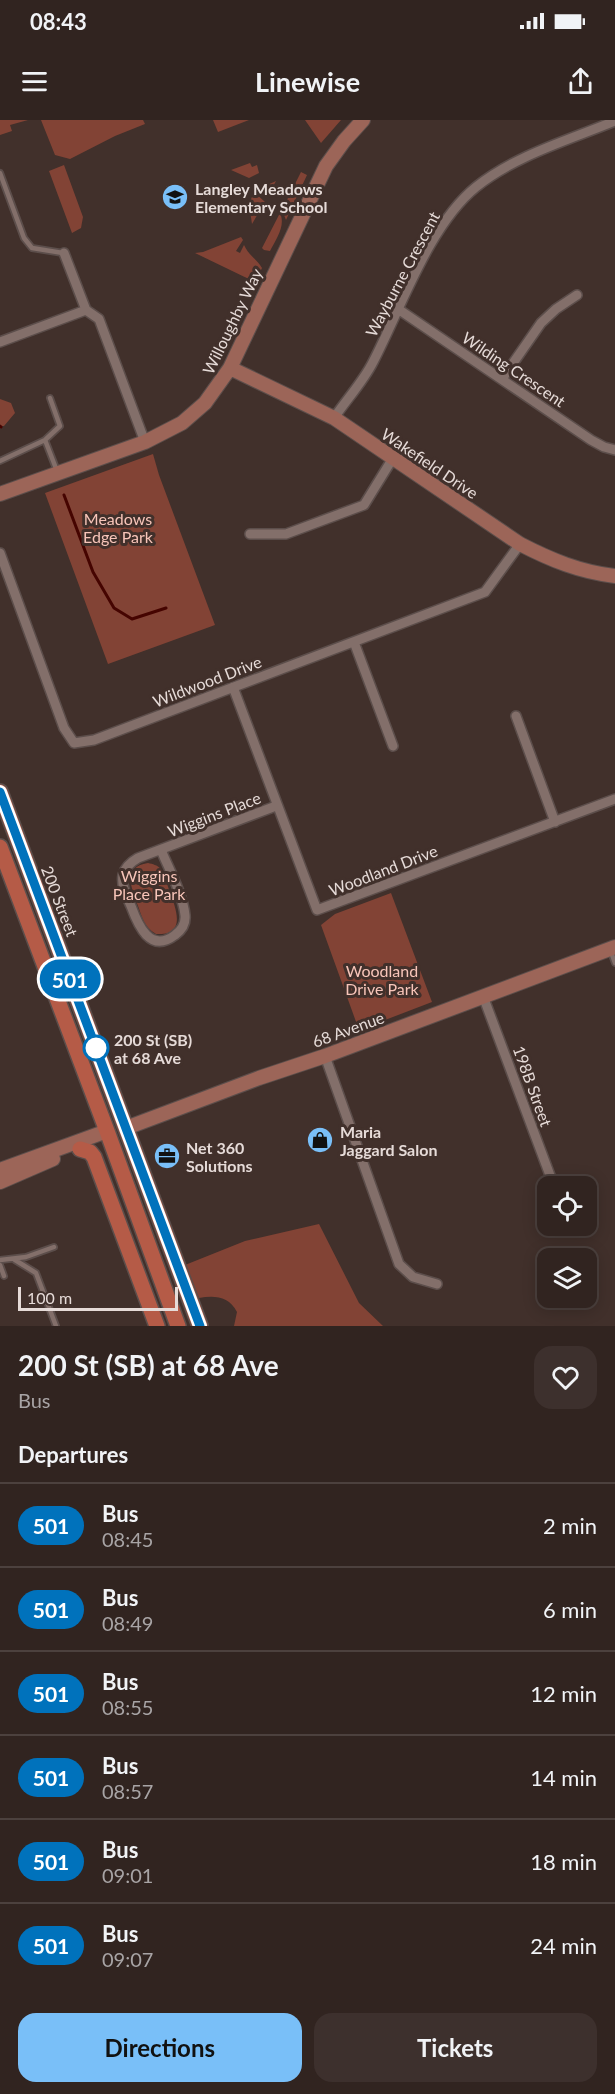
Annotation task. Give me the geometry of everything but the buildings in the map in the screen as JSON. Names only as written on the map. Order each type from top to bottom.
[{"type":"main road","name":"200 Street","points":[[0,792],[200,1326]]},
{"type":"main road","points":[[0,847],[178,1326]]},
{"type":"main road","points":[[80,1149],[90,1152],[94,1157],[157,1326]]},
{"type":"street","name":"Willoughby Way","points":[[0,494],[145,442],[182,423],[195,413],[216,390],[230,368],[326,166],[363,120]]},
{"type":"street","name":"Wayburne Crescent","points":[[334,418],[372,364],[440,228],[452,210],[474,189],[514,163],[615,121]]},
{"type":"street","points":[[64,253],[86,310],[99,319],[145,442]]},
{"type":"street","points":[[502,379],[541,323],[576,295]]},
{"type":"street","name":"Wilding Crescent","points":[[398,309],[591,440],[615,450]]},
{"type":"street","points":[[0,342],[86,310]]},
{"type":"street","name":"Wakefield Drive","points":[[230,368],[334,418],[520,544],[554,561],[590,573],[615,576]]},
{"type":"street","points":[[249,534],[286,534],[364,505],[393,458]]},
{"type":"street","name":"Wildwood Drive","points":[[0,553],[68,736],[74,743],[94,740],[485,592],[520,544]]},
{"type":"street","points":[[354,642],[393,746]]},
{"type":"street","name":"Woodland Drive","points":[[232,687],[317,910],[615,799]]},
{"type":"street","points":[[516,716],[555,822]]},
{"type":"street","name":"Wiggins Place","points":[[161,850],[182,903],[185,920],[178,933],[163,940],[150,938],[141,930],[125,892],[123,880],[126,868],[133,861],[161,850],[276,806]]},
{"type":"street","name":"68 Avenue","points":[[126,1128],[612,948]]},
{"type":"street","name":"198B Street","points":[[483,996],[550,1176]]},
{"type":"street","points":[[325,1056],[399,1264],[413,1276],[437,1284]]},
{"type":"street","points":[[0,1170],[107,1131]]},
{"type":"street","points":[[0,1182],[80,1149]]},
{"type":"lane","points":[[0,173],[24,238],[32,248],[64,253]]},
{"type":"lane","points":[[0,461],[45,440],[60,426],[50,398]]},
{"type":"lane","points":[[45,440],[58,474]]},
{"type":"lane","points":[[612,948],[615,963]]},
{"type":"lane","points":[[0,1260],[15,1260],[54,1247]]},
{"type":"lane","points":[[15,1260],[36,1273],[56,1326]]},
{"type":"lane","points":[[0,1265],[4,1276]]},
{"type":"green space","points":[[0,120],[28,120],[10,125],[12,131],[0,135]]},
{"type":"green space","points":[[41,120],[143,120],[145,124],[115,136],[70,159],[55,155]]},
{"type":"green space","points":[[213,120],[249,120],[218,132]]},
{"type":"green space","points":[[305,120],[341,120],[321,143]]},
{"type":"green space","points":[[250,163],[252,167],[257,165],[259,173],[249,178],[231,170]]},
{"type":"green space","points":[[64,165],[83,217],[81,228],[72,233],[49,171]]},
{"type":"green space","points":[[301,172],[307,175],[286,220],[282,210]]},
{"type":"green space","points":[[276,181],[267,198],[256,190]]},
{"type":"green space","points":[[254,192],[265,202],[252,224],[249,204]]},
{"type":"green space","points":[[280,213],[282,223],[280,232],[270,251],[264,250],[262,248]]},
{"type":"green space","points":[[241,237],[243,240],[236,251],[240,253],[244,245],[262,268],[255,282],[195,253],[203,252]]},
{"type":"green space","points":[[0,399],[11,403],[15,413],[4,426],[0,426]]},
{"type":"green space","name":"Meadows Edge Park","points":[[153,454],[215,625],[108,664],[45,493]]},
{"type":"green space","name":"Wiggins Place Park","points":[[148,863],[161,869],[175,906],[176,926],[172,931],[166,933],[156,934],[146,925],[131,886],[131,874],[134,869]]},
{"type":"green space","name":"Woodland Drive Park","points":[[391,893],[432,1002],[359,1030],[321,925],[335,914]]},
{"type":"green space","points":[[319,1224],[359,1303],[383,1326],[234,1326],[237,1312],[230,1303],[216,1297],[199,1298],[185,1265],[245,1241]]},
{"type":"shaded area","points":[[147,1052],[149,1059],[132,1066],[129,1059]]},
{"type":"waterway","points":[[64,495],[93,572],[114,608],[132,619],[166,608]]},
{"type":"bus line","name":"501","points":[[0,792],[200,1326]]},
{"type":"place","name":"Langley Meadows Elementary School","points":[[175,197]]},
{"type":"place","name":"200 St (SB) at 68 Ave","points":[[96,1048]]},
{"type":"place","name":"Maria Jaggard Salon","points":[[320,1140]]},
{"type":"place","name":"Net 360 Solutions","points":[[167,1156]]}]
